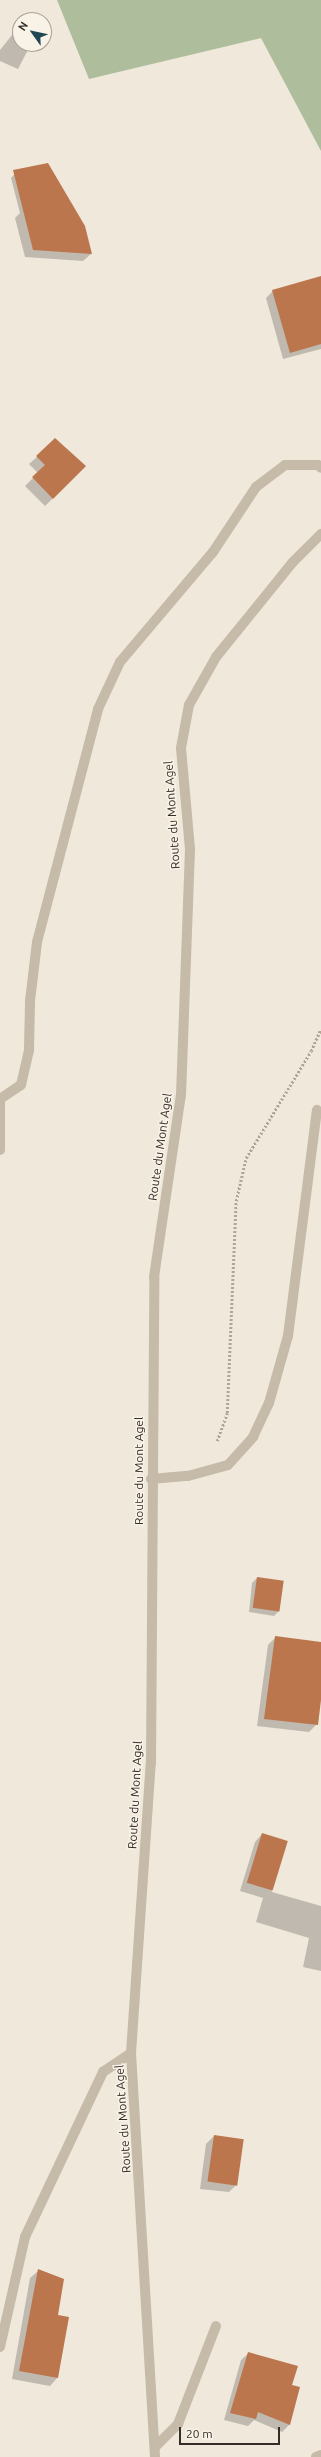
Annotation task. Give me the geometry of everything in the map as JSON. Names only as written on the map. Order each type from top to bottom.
[{"type":"street","points":[[0,1150],[0,1099],[21,1085],[30,1050],[30,1001],[37,942],[98,709],[120,662],[213,552],[256,487],[286,465],[318,465],[321,468]]},
{"type":"street","name":"Route du Mont Agel","points":[[155,2452],[132,2053],[151,1763],[151,1479],[154,1276],[181,1095],[190,849],[181,748],[189,705],[216,657],[293,562],[321,534]]},
{"type":"street","points":[[151,1479],[188,1476],[228,1465],[253,1437],[269,1403],[288,1336],[317,1110]]},
{"type":"street","points":[[0,2347],[25,2237],[103,2072],[132,2053]]},
{"type":"street","points":[[155,2452],[178,2424],[216,2326]]},
{"type":"street","points":[[316,2457],[321,2455]]},
{"type":"path","points":[[207,1471],[226,1413],[236,1201],[246,1158],[311,1051],[321,1029]]},
{"type":"green space","points":[[57,0],[321,0],[321,151],[261,38],[89,79]]},
{"type":"building","points":[[48,163],[85,226],[92,254],[33,250],[13,170]]},
{"type":"building","points":[[321,276],[321,344],[290,353],[272,290]]},
{"type":"building","points":[[55,438],[86,466],[53,499],[32,477],[45,465],[36,456]]},
{"type":"building","points":[[257,1577],[284,1581],[279,1611],[253,1608]]},
{"type":"building","points":[[275,1636],[321,1642],[321,1700],[318,1725],[264,1719]]},
{"type":"building","points":[[262,1833],[288,1841],[273,1891],[247,1883]]},
{"type":"building","points":[[214,2135],[244,2139],[237,2186],[207,2182]]},
{"type":"building","points":[[38,2269],[64,2279],[58,2315],[69,2317],[58,2378],[19,2371]]},
{"type":"building","points":[[248,2352],[298,2366],[292,2385],[300,2387],[290,2425],[258,2412],[256,2419],[230,2413]]}]
